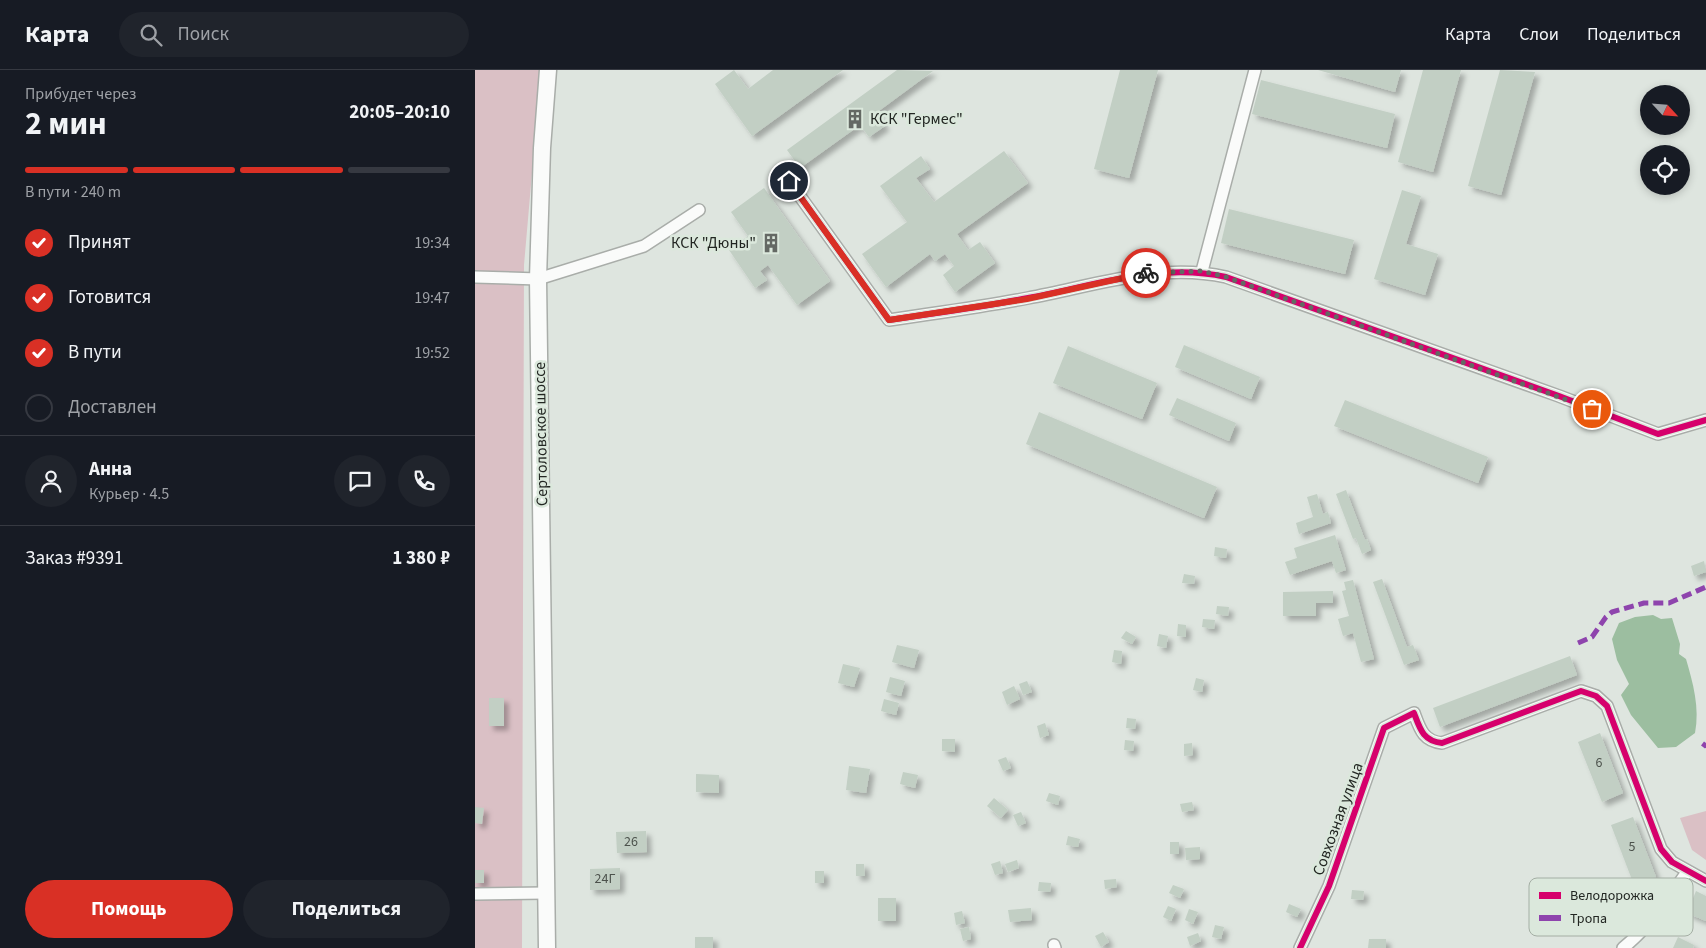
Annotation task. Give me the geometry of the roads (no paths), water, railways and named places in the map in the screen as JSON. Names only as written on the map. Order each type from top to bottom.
[{"type":"main road","name":"Сертоловское шоссе","points":[[547,70],[541,148],[539,278],[547,948]]},
{"type":"street","points":[[1202,271],[1255,70]]},
{"type":"street","points":[[789,181],[889,320],[1027,299],[1156,271],[1202,271],[1226,277],[1550,393],[1658,434],[1706,420]]},
{"type":"street","points":[[475,277],[539,278],[644,246],[699,210]]},
{"type":"street","name":"Совхозная улица","points":[[1300,948],[1329,886],[1384,728],[1414,713],[1422,735],[1431,742],[1442,744],[1581,691],[1596,696],[1607,706],[1661,849],[1672,862],[1687,872]]},
{"type":"street","points":[[1683,878],[1687,872],[1706,881]]},
{"type":"street","points":[[475,894],[546,893]]},
{"type":"street","points":[[1623,948],[1638,936]]},
{"type":"place","name":"КСК \"Гермес\"","points":[[855,119]]},
{"type":"place","name":"КСК \"Дюны\"","points":[[771,243]]}]
